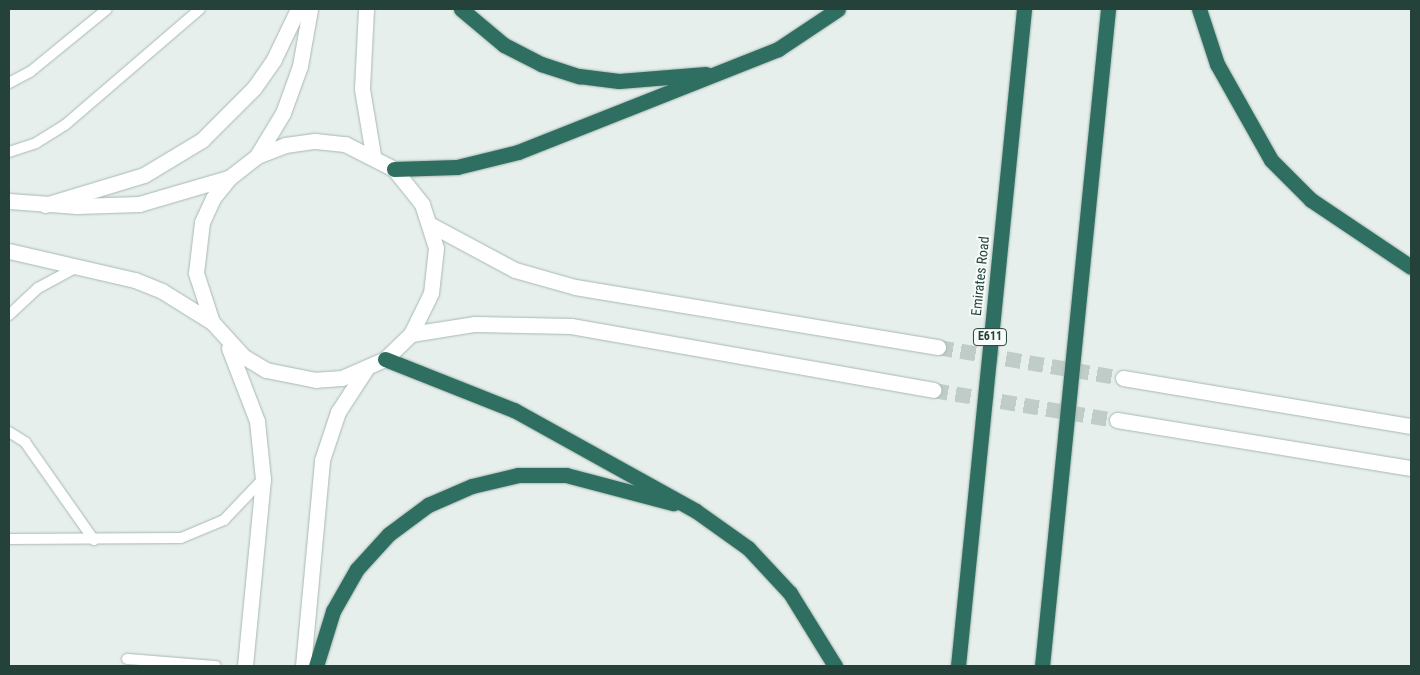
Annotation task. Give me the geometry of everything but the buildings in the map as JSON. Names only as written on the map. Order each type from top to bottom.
[{"type":"highway","points":[[461,9],[504,45],[540,64],[579,76],[619,81],[727,72]]},
{"type":"highway","points":[[394,169],[488,161],[727,72],[778,49],[838,9]]},
{"type":"highway","name":"Emirates Road","points":[[958,666],[1024,9]]},
{"type":"highway","points":[[1042,666],[1108,9]]},
{"type":"highway","points":[[1199,9],[1217,64],[1271,160],[1311,200],[1411,267]]},
{"type":"highway","points":[[385,359],[514,410],[696,511],[748,548],[790,593],[835,666]]},
{"type":"highway","points":[[316,666],[333,610],[357,569],[405,522],[428,506],[472,486],[518,475],[566,475],[613,484],[696,511]]},
{"type":"street","points":[[45,205],[144,175],[202,140],[254,88],[274,59],[298,9]]},
{"type":"street","points":[[257,156],[293,90],[310,9]]},
{"type":"street","points":[[366,9],[362,89],[373,155]]},
{"type":"street","points":[[225,340],[259,366],[291,378],[342,378],[385,359],[411,334],[432,293],[436,248],[431,225],[414,192],[394,169],[373,155],[345,144],[315,141],[285,145],[257,156],[229,178],[202,222],[196,247],[196,273],[212,322],[225,340],[257,421],[263,478],[245,666]]},
{"type":"street","points":[[9,201],[45,205],[139,204],[229,178]]},
{"type":"street","points":[[431,225],[514,270],[575,287],[938,347]]},
{"type":"street","points":[[9,251],[77,267],[162,291],[212,322]]},
{"type":"street","points":[[411,334],[482,324],[571,326],[933,390]]},
{"type":"street","points":[[303,666],[322,460],[338,412],[366,369]]},
{"type":"street","points":[[1124,378],[1411,426]]},
{"type":"street","points":[[1117,420],[1411,468]]},
{"type":"lane","points":[[9,83],[30,72],[107,9]]},
{"type":"lane","points":[[9,152],[36,143],[65,125],[200,9]]},
{"type":"lane","points":[[9,315],[38,288],[77,267]]},
{"type":"lane","points":[[9,432],[25,442],[94,540]]},
{"type":"lane","points":[[9,540],[166,541],[196,534],[236,511],[263,478]]},
{"type":"lane","points":[[127,659],[216,666]]},
{"type":"tunnel","points":[[938,347],[1123,378]]},
{"type":"tunnel","points":[[933,390],[1117,420]]}]
